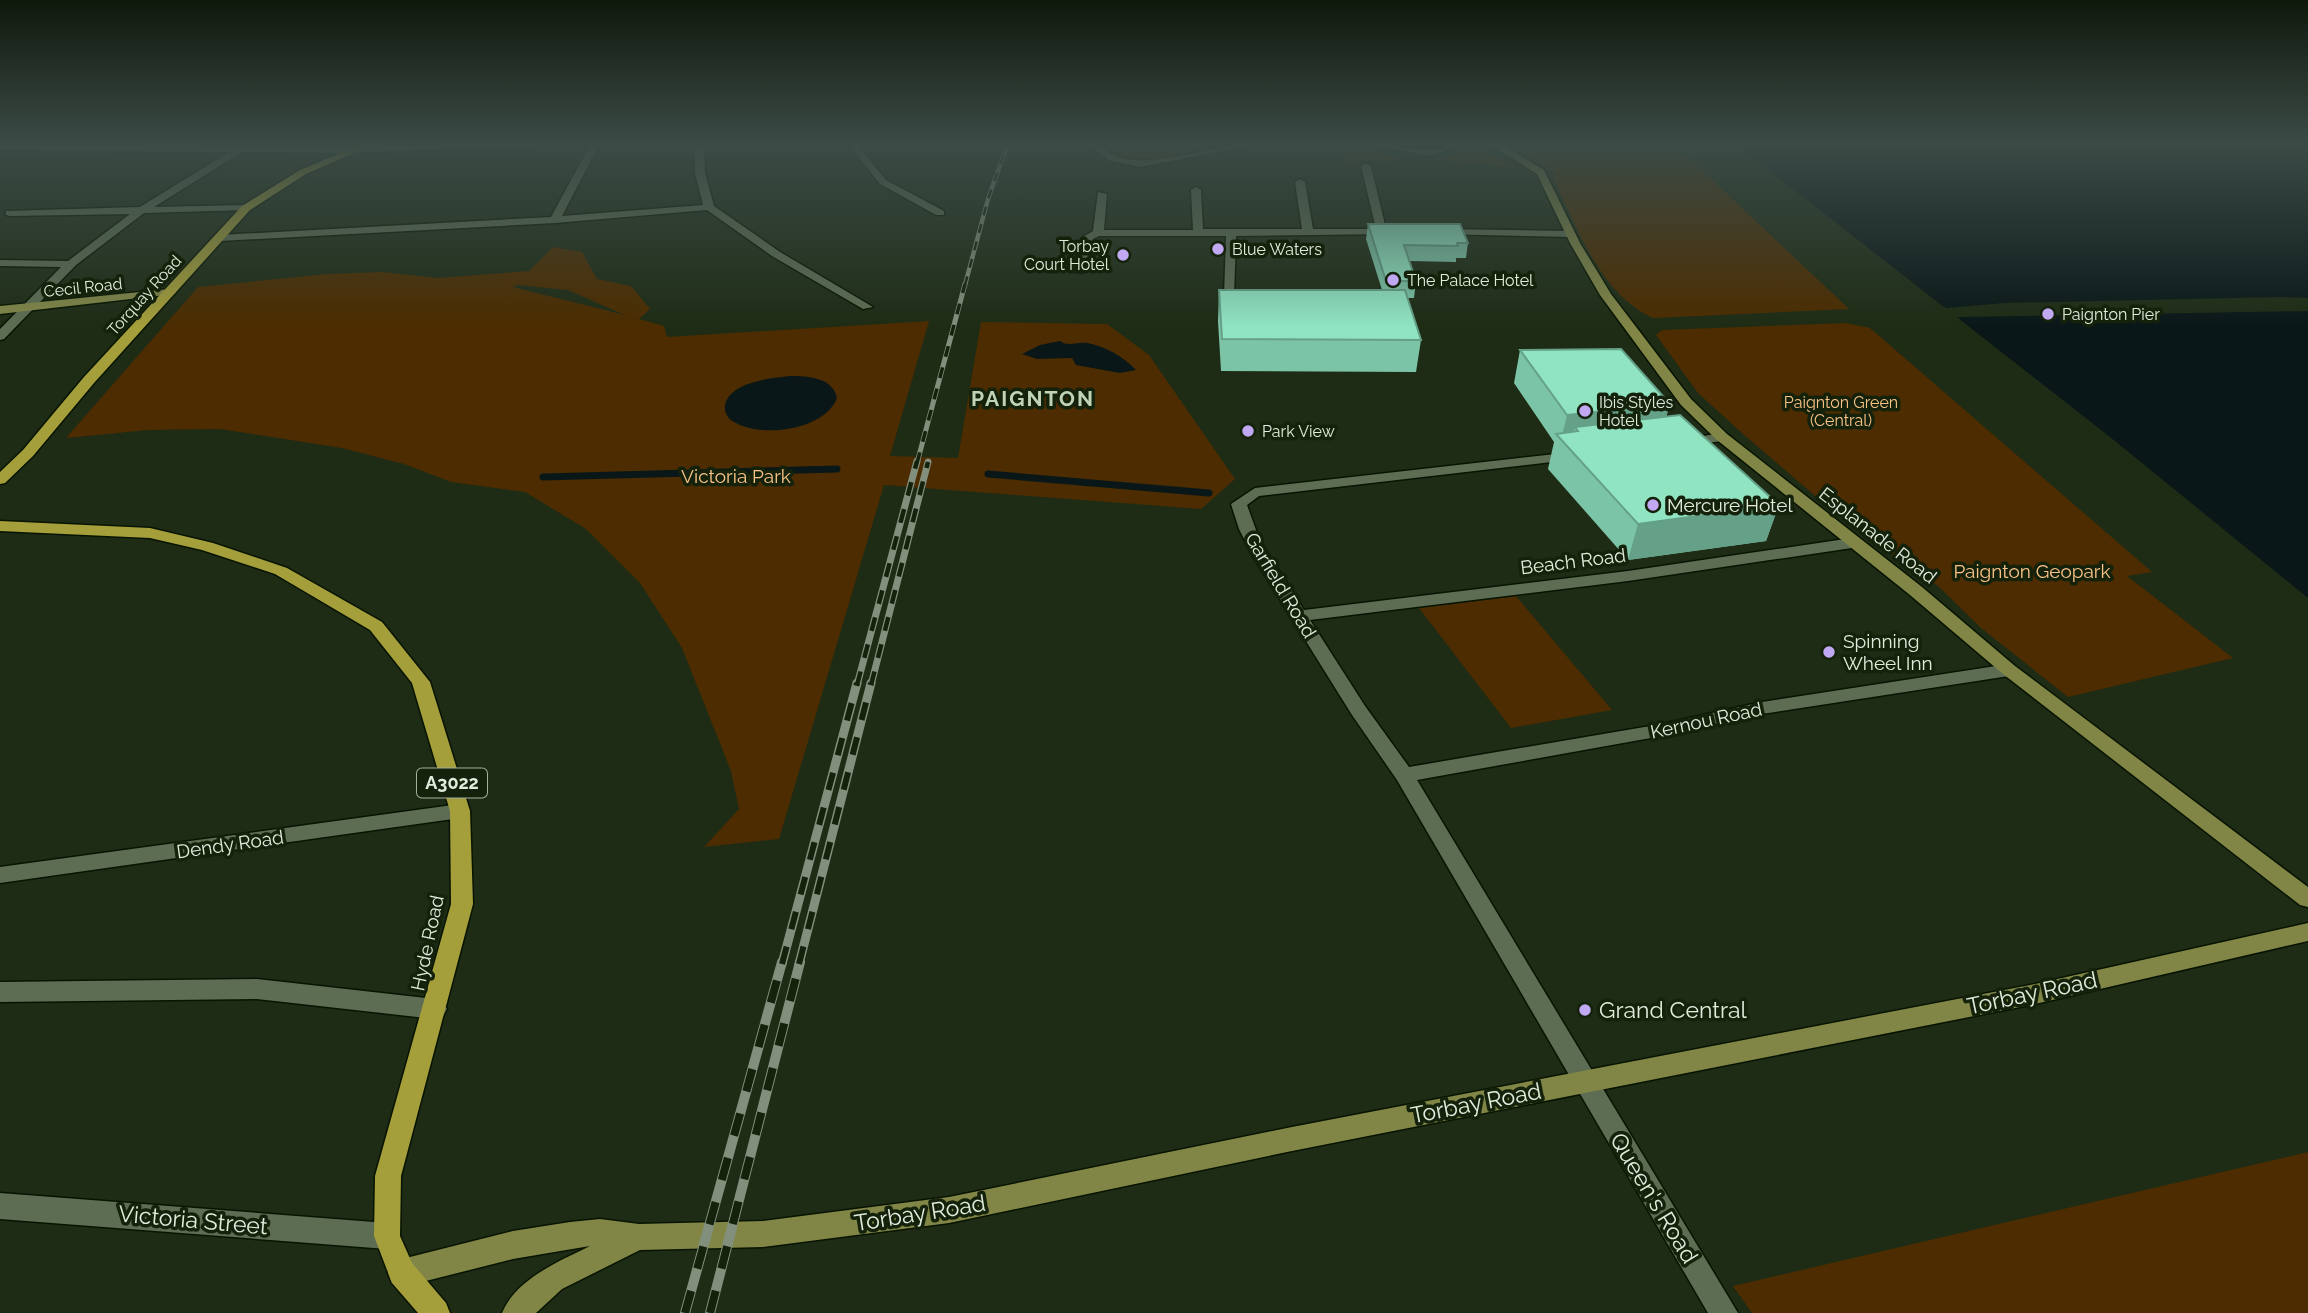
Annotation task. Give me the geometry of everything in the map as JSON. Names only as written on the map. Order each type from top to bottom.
[{"type":"main road","name":"Torquay Road","points":[[0,480],[7,466],[251,204]]},
{"type":"main road","name":"Esplanade Road","points":[[1557,204],[1571,234],[1628,325],[1686,402],[1722,438],[1916,591],[2009,670],[2308,899]]},
{"type":"main road","name":"Cecil Road","points":[[0,310],[170,292]]},
{"type":"main road","name":"Hyde Road","points":[[4,530],[116,530],[207,546],[281,571],[376,626],[421,682],[460,811],[461,904],[388,1177],[387,1236],[402,1273],[436,1313]]},
{"type":"main road","name":"Torbay Road","points":[[402,1273],[513,1245],[570,1235],[600,1232],[639,1237],[806,1231],[949,1210],[2035,994],[2308,932]]},
{"type":"main road","name":"Torbay Road","points":[[516,1313],[552,1279],[639,1237]]},
{"type":"street","points":[[0,336],[71,264],[154,204]]},
{"type":"street","points":[[555,220],[563,204]]},
{"type":"street","points":[[924,204],[940,213]]},
{"type":"street","points":[[1098,233],[1101,204]]},
{"type":"street","points":[[1197,204],[1198,231]]},
{"type":"street","points":[[1304,204],[1308,231]]},
{"type":"street","points":[[1375,204],[1382,232]]},
{"type":"street","points":[[220,237],[555,220],[709,207],[776,254],[867,307]]},
{"type":"street","points":[[4,213],[246,208]]},
{"type":"street","points":[[1230,296],[1231,232]]},
{"type":"street","points":[[1078,271],[1088,237],[1098,233],[1395,232]]},
{"type":"street","points":[[1431,232],[1571,234]]},
{"type":"street","points":[[0,263],[71,264]]},
{"type":"street","points":[[1665,446],[1722,438]]},
{"type":"street","name":"Garfield Road","points":[[1585,1082],[1404,775],[1370,731],[1299,616],[1241,519],[1239,504],[1243,498],[1255,492],[1595,454]]},
{"type":"street","name":"Beach Road","points":[[1299,616],[1628,576],[1852,543]]},
{"type":"street","name":"Kernou Road","points":[[1404,775],[1662,730],[1762,708],[2009,670]]},
{"type":"street","name":"Dendy Road","points":[[0,875],[460,811]]},
{"type":"street","points":[[0,992],[257,989],[435,1009]]},
{"type":"street","name":"Queen's Road","points":[[1585,1082],[1724,1313]]},
{"type":"street","name":"Victoria Street","points":[[0,1206],[387,1236]]},
{"type":"green space","points":[[1565,204],[1738,204],[1849,309],[1653,318],[1634,307],[1604,276]]},
{"type":"green space","name":"Victoria Park","points":[[553,247],[582,252],[597,279],[631,286],[650,309],[639,319],[664,326],[667,337],[929,321],[890,456],[958,458],[981,322],[1107,324],[1149,355],[1235,479],[1201,509],[884,485],[779,839],[704,847],[739,809],[731,771],[682,648],[640,583],[586,529],[525,492],[451,482],[404,464],[342,448],[220,429],[148,430],[66,438],[198,287],[327,274],[383,272],[437,278],[529,271]],"holes":[[[518,285],[568,290],[625,315],[513,287]]]},
{"type":"green space","points":[[1846,323],[1870,328],[2152,572],[2127,576],[2233,658],[2068,697],[1981,628],[1938,586],[1854,529],[1743,434],[1698,393],[1656,335],[1662,330]]},
{"type":"green space","points":[[1516,596],[1612,710],[1511,728],[1419,608]]},
{"type":"green space","points":[[2308,1152],[2308,1313],[1752,1313],[1733,1286]]},
{"type":"shaded area","points":[[1812,204],[2308,204],[2308,598],[2110,437]]},
{"type":"shaded area","points":[[1060,341],[1066,344],[1087,343],[1107,349],[1136,370],[1120,373],[1076,365],[1072,358],[1037,359],[1022,354],[1040,345]]},
{"type":"shaded area","points":[[790,376],[804,376],[825,382],[835,391],[837,398],[820,418],[807,424],[777,430],[748,428],[733,422],[725,412],[728,398],[742,386]]},
{"type":"pier","name":"Paignton Pier","points":[[2308,298],[2308,311],[1958,317],[1961,321],[1955,322],[1930,303],[1947,308],[2005,303]]},
{"type":"building","points":[[1368,224],[1460,224],[1468,243],[1457,243],[1458,246],[1404,245],[1416,281],[1386,281]]},
{"type":"building","points":[[1219,290],[1405,290],[1421,340],[1222,339]]},
{"type":"building","points":[[1621,349],[1670,404],[1567,415],[1520,350]]},
{"type":"building","points":[[1680,415],[1779,505],[1638,524],[1556,434],[1578,431],[1575,427]]},
{"type":"waterway","points":[[543,477],[837,469]]},
{"type":"waterway","points":[[988,474],[1209,493]]},
{"type":"railway","points":[[965,285],[987,204]]},
{"type":"railway","points":[[917,463],[965,284]]},
{"type":"railway","points":[[857,685],[917,461]]},
{"type":"railway","points":[[871,685],[928,462]]},
{"type":"railway","points":[[782,964],[857,683]]},
{"type":"railway","points":[[799,964],[871,683]]},
{"type":"railway","points":[[685,1313],[782,962]]},
{"type":"railway","points":[[710,1313],[800,962]]},
{"type":"place","name":"Blue Waters","points":[[1218,249]]},
{"type":"place","name":"Torbay Court Hotel","points":[[1123,255]]},
{"type":"place","name":"The Palace Hotel","points":[[1393,280]]},
{"type":"place","name":"Paignton Pier","points":[[2048,314]]},
{"type":"place","name":"Ibis Styles Hotel","points":[[1585,411]]},
{"type":"place","name":"Park View","points":[[1248,431]]},
{"type":"place","name":"Mercure Hotel","points":[[1653,505]]},
{"type":"place","name":"Spinning Wheel Inn","points":[[1829,652]]},
{"type":"place","name":"Grand Central","points":[[1585,1010]]},
{"type":"district","name":"PAIGNTON","points":[[1033,399]]},
{"type":"park label","name":"Paignton Green (Central)","points":[[1841,411]]},
{"type":"park label","name":"Paignton Geopark","points":[[2032,571]]}]
